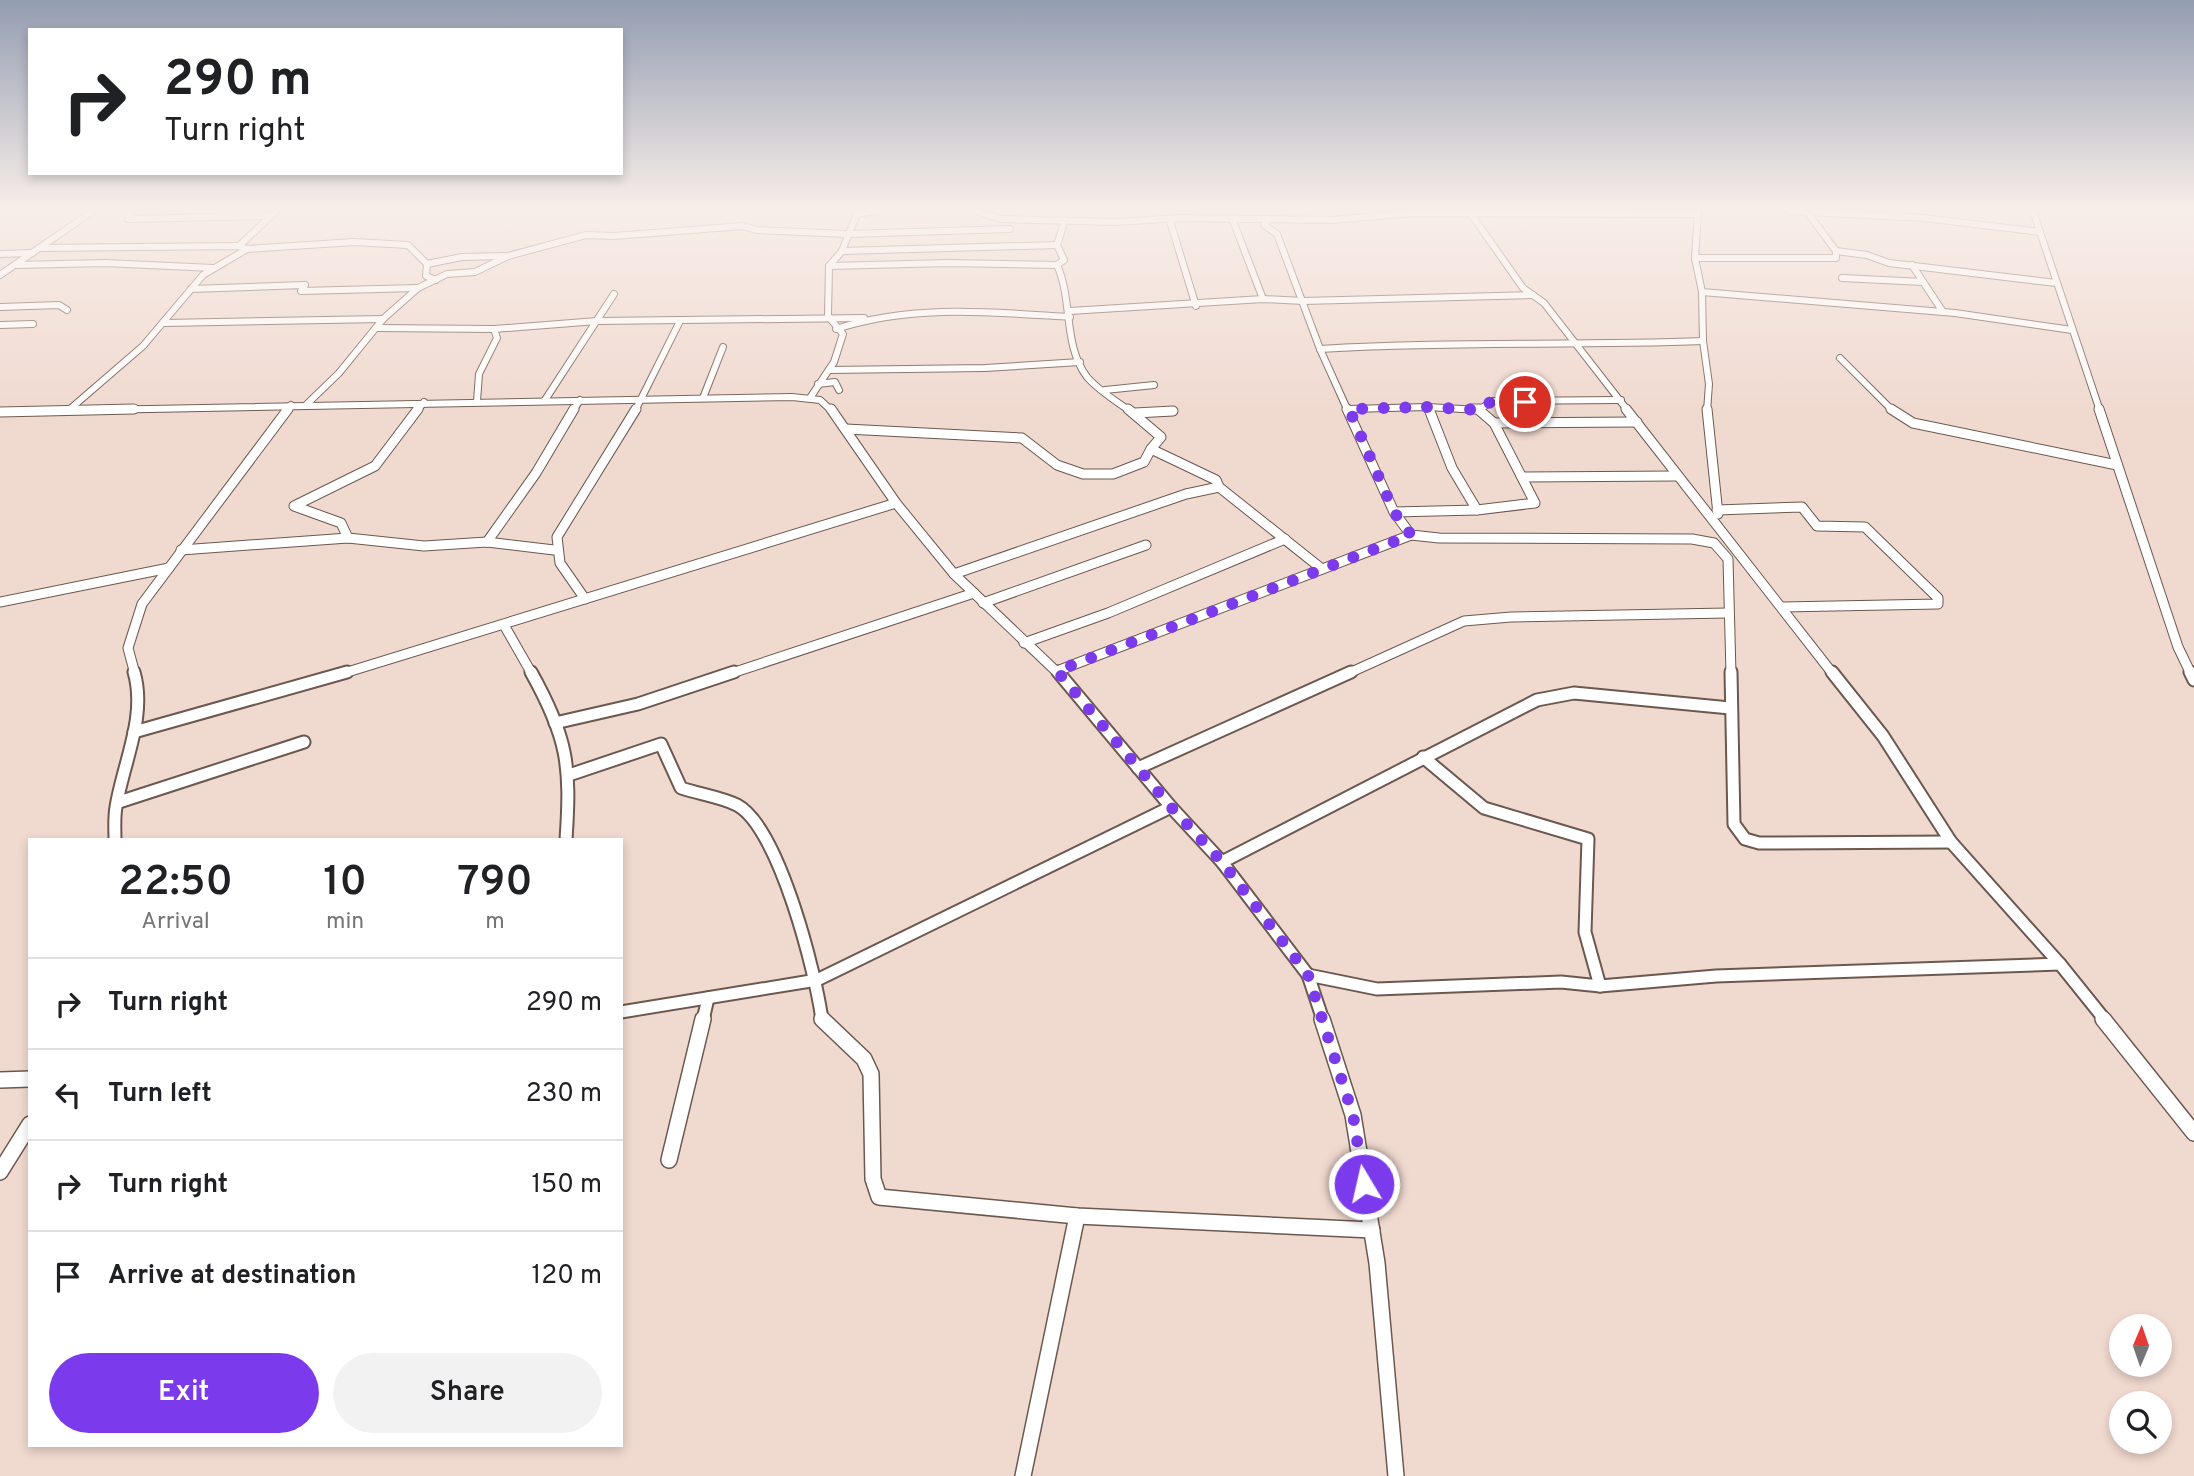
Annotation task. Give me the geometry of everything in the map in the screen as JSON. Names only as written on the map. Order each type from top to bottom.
[{"type":"street","points":[[70,409],[139,351],[199,280]]},
{"type":"street","points":[[307,404],[339,373],[383,319],[418,288],[434,280]]},
{"type":"street","points":[[810,398],[829,370],[844,334],[828,316],[829,280]]},
{"type":"street","points":[[846,429],[1022,438],[1056,465],[1083,474],[1113,474],[1144,462],[1160,437],[1135,413],[1089,378],[1080,362],[1066,280]]},
{"type":"street","points":[[1188,280],[1196,306]]},
{"type":"street","points":[[1258,280],[1263,299]]},
{"type":"street","points":[[1295,280],[1320,349],[1394,512],[1411,535]]},
{"type":"street","points":[[1517,280],[1523,288],[1544,303],[1883,736],[1951,842],[2060,964],[2194,1133]]},
{"type":"street","points":[[1700,280],[1709,384],[1706,421],[1721,531]]},
{"type":"street","points":[[1880,280],[1923,282],[1943,312]]},
{"type":"street","points":[[2031,280],[2056,283]]},
{"type":"street","points":[[2055,280],[2178,646],[2194,680]]},
{"type":"street","points":[[191,289],[305,285],[301,290],[418,288]]},
{"type":"street","points":[[1702,292],[1943,312],[2072,330]]},
{"type":"street","points":[[545,400],[614,294]]},
{"type":"street","points":[[836,328],[864,318],[907,311],[1070,314],[1263,299],[1303,301],[1533,295]]},
{"type":"street","points":[[0,307],[59,305],[66,310]]},
{"type":"street","points":[[376,328],[494,329],[528,324],[597,321],[737,318],[790,320],[828,316],[864,318]]},
{"type":"street","points":[[164,323],[383,319]]},
{"type":"street","points":[[585,599],[557,560],[554,550],[575,504],[643,399],[681,321]]},
{"type":"street","points":[[0,325],[33,324]]},
{"type":"street","points":[[477,401],[479,373],[497,338],[494,329]]},
{"type":"street","points":[[1320,349],[1402,344],[1540,342],[1578,346],[1703,341]]},
{"type":"street","points":[[703,398],[723,347]]},
{"type":"street","points":[[1840,358],[1899,416],[1913,423],[2117,465]]},
{"type":"street","points":[[829,370],[985,368],[1080,362]]},
{"type":"street","points":[[818,384],[835,382],[839,390]]},
{"type":"street","points":[[1105,390],[1154,385]]},
{"type":"street","points":[[0,412],[703,398],[810,398],[828,405],[896,503],[954,574],[1024,643],[1057,671],[1171,807],[1222,862],[1308,975],[1353,1115],[1372,1230],[1396,1476]]},
{"type":"street","points":[[487,542],[536,473],[580,400]]},
{"type":"street","points":[[1479,410],[1492,401],[1621,400]]},
{"type":"street","points":[[348,538],[341,523],[294,506],[375,466],[424,402]]},
{"type":"street","points":[[115,838],[115,809],[119,802],[134,732],[139,689],[128,648],[142,604],[290,405]]},
{"type":"street","points":[[1349,409],[1428,407],[1479,410],[1494,423],[1535,500],[1532,505],[1477,510],[1394,512]]},
{"type":"street","points":[[1428,407],[1452,468],[1477,510]]},
{"type":"street","points":[[1135,413],[1173,411]]},
{"type":"street","points":[[1494,423],[1637,422]]},
{"type":"street","points":[[1151,449],[1216,480],[1219,487],[1322,569]]},
{"type":"street","points":[[1522,477],[1677,476]]},
{"type":"street","points":[[954,574],[1186,494],[1219,487]]},
{"type":"street","points":[[134,732],[504,625],[896,503]]},
{"type":"street","points":[[1717,510],[1802,507],[1817,526],[1865,527],[1938,598],[1938,604],[1783,607]]},
{"type":"street","points":[[1057,671],[1411,535],[1714,542],[1728,559],[1734,824],[1745,839],[1759,843],[1951,842]]},
{"type":"street","points":[[181,550],[348,538],[424,546],[487,542],[554,550]]},
{"type":"street","points":[[1024,643],[1121,608],[1285,539]]},
{"type":"street","points":[[555,723],[638,704],[1146,545]]},
{"type":"street","points":[[0,602],[169,568]]},
{"type":"street","points":[[1138,768],[1464,621],[1511,617],[1728,613]]},
{"type":"street","points":[[504,625],[563,742],[569,775],[566,838]]},
{"type":"street","points":[[1222,862],[1537,700],[1574,693],[1730,708]]},
{"type":"street","points":[[119,802],[304,742]]},
{"type":"street","points":[[569,775],[662,744],[681,788],[739,806],[770,842],[817,980],[822,1021],[864,1059],[871,1074],[873,1179],[879,1197],[1077,1216],[1372,1230]]},
{"type":"street","points":[[1423,757],[1484,808],[1588,839],[1582,922],[1592,969],[1600,986]]},
{"type":"street","points":[[623,1012],[817,980],[1171,807]]},
{"type":"street","points":[[1308,975],[1377,989],[1561,982],[1600,986],[1716,976],[2060,964]]},
{"type":"street","points":[[669,1160],[708,998]]},
{"type":"street","points":[[0,1080],[28,1079]]},
{"type":"street","points":[[0,1172],[28,1127]]},
{"type":"street","points":[[1023,1476],[1077,1216]]},
{"type":"route","points":[[1364,1184],[1353,1115],[1318,999],[1308,975],[1222,862],[1171,807],[1057,671],[1411,535],[1394,512],[1349,409],[1428,407],[1479,410],[1492,401],[1525,402]]}]
